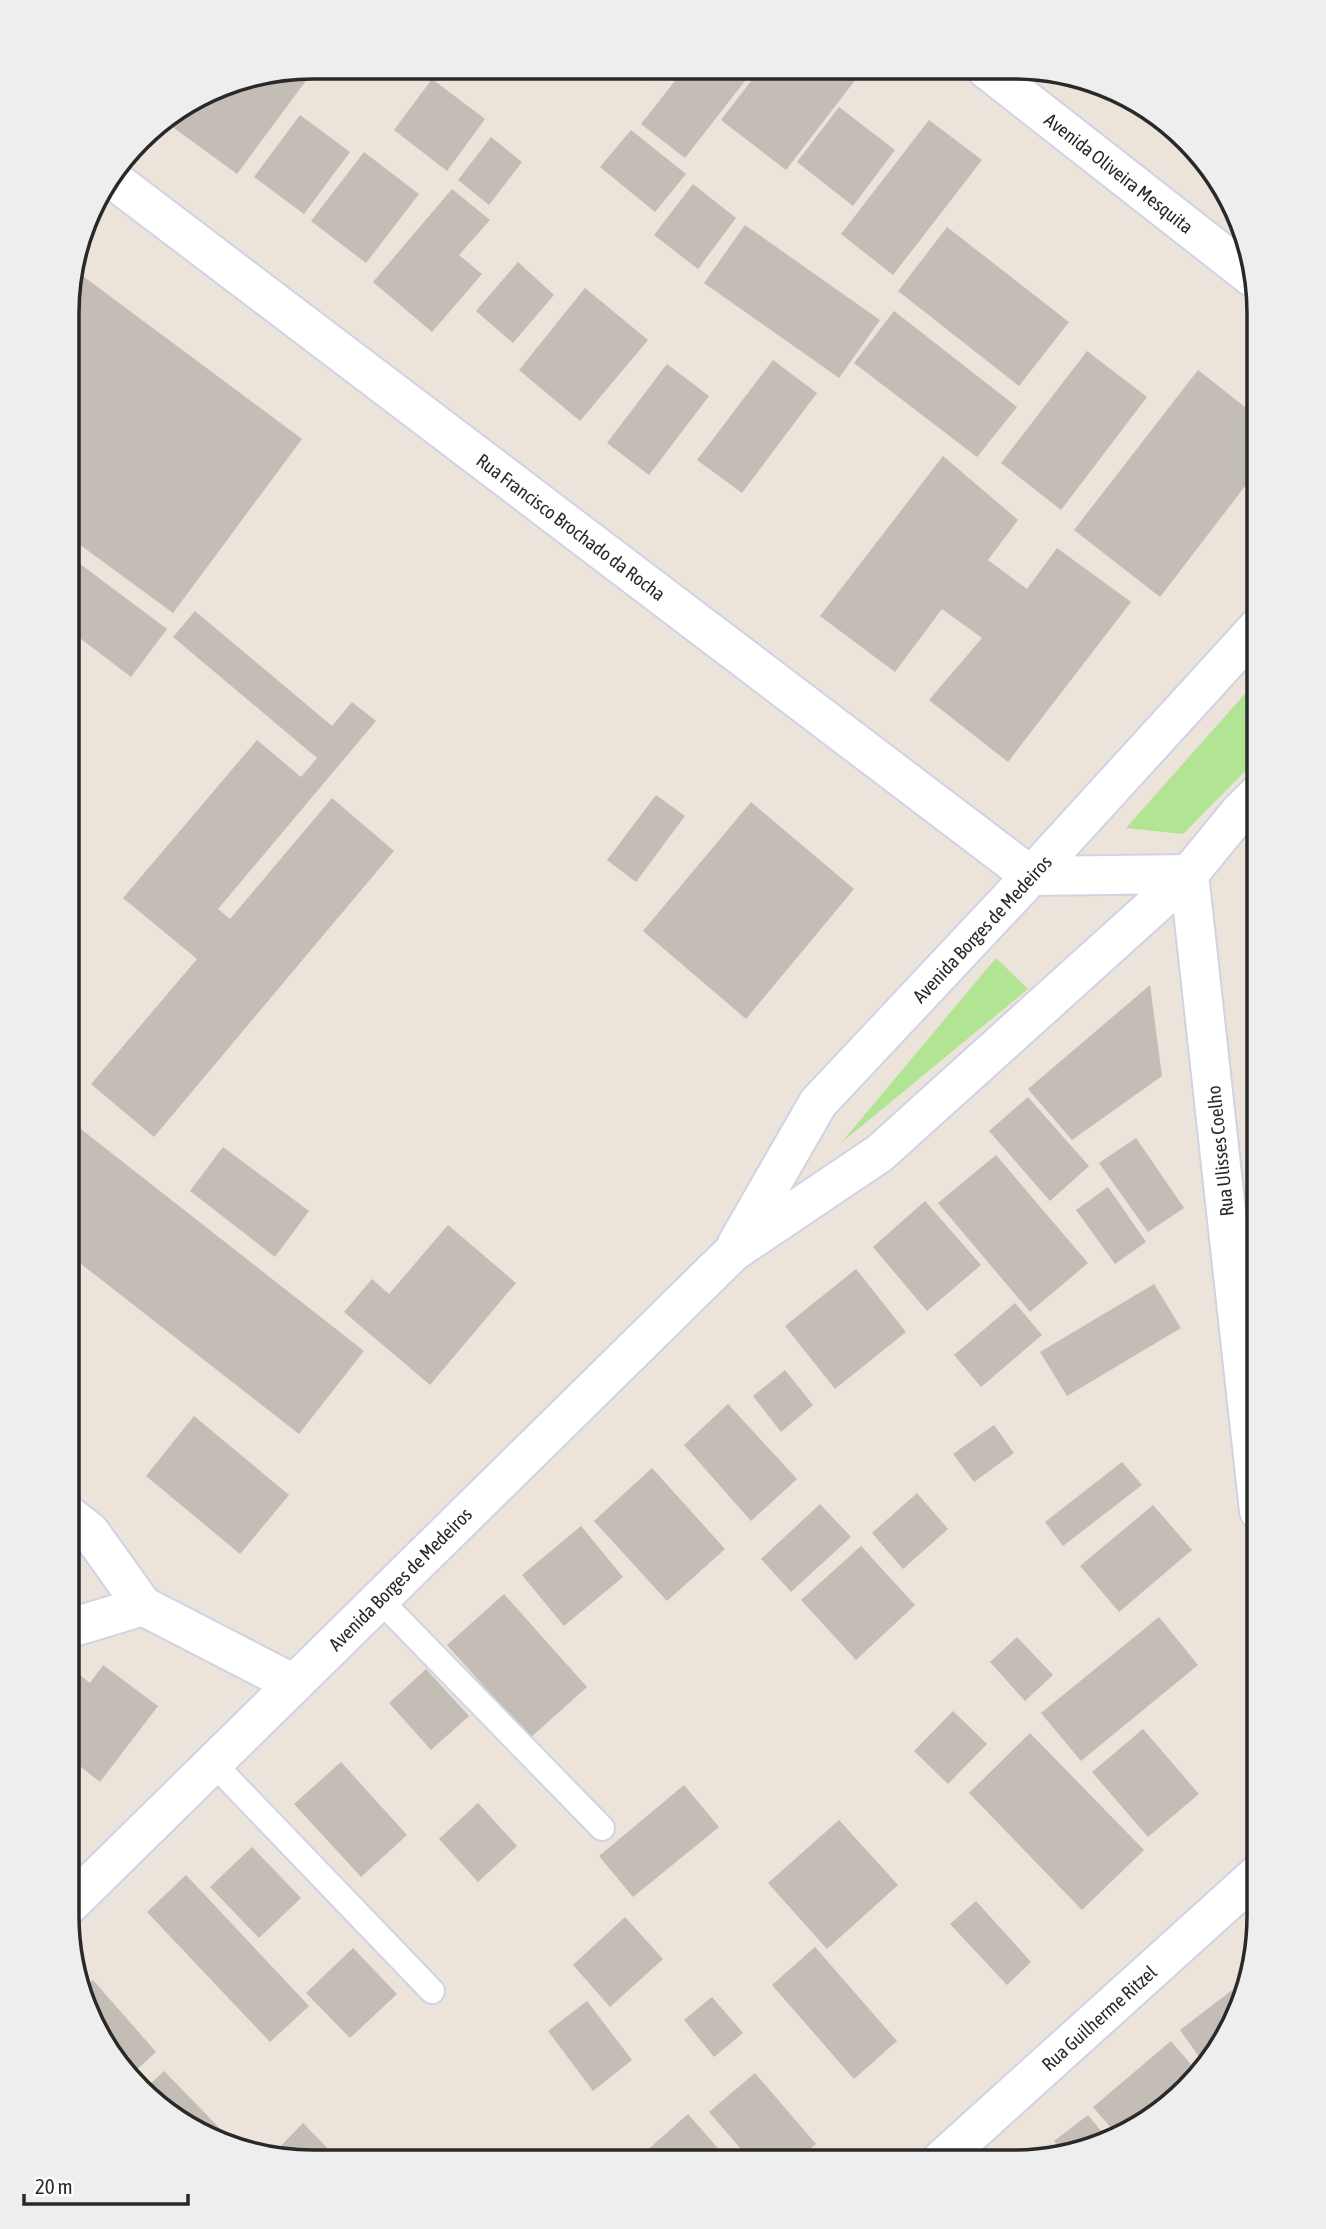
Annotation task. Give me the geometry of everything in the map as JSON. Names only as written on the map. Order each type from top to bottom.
[{"type":"street","name":"Avenida Oliveira Mesquita","points":[[999,79],[1243,270]]},
{"type":"street","name":"Rua Francisco Brochado da Rocha","points":[[118,183],[1031,876]]},
{"type":"street","name":"Avenida Borges de Medeiros","points":[[733,1252],[818,1103],[1031,876],[1247,639]]},
{"type":"street","name":"Avenida Borges de Medeiros","points":[[79,1894],[733,1252],[880,1153],[1189,874],[1247,805]]},
{"type":"street","points":[[1031,876],[1189,874]]},
{"type":"street","name":"Rua Ulisses Coelho","points":[[1189,874],[1247,1402]]},
{"type":"street","points":[[79,1523],[90,1532],[143,1606],[294,1684]]},
{"type":"street","points":[[79,1625],[143,1606]]},
{"type":"street","name":"Rua Guilherme Ritzel","points":[[952,2150],[1247,1884]]},
{"type":"lane","points":[[379,1599],[602,1828]]},
{"type":"lane","points":[[213,1763],[432,1991]]},
{"type":"green space","points":[[1247,692],[1247,769],[1183,834],[1126,828]]},
{"type":"green space","points":[[996,958],[1028,989],[841,1143]]},
{"type":"building","points":[[307,79],[237,174],[172,126],[196,110],[237,91],[267,83]]},
{"type":"building","points":[[432,79],[485,119],[447,171],[394,130]]},
{"type":"building","points":[[676,79],[746,79],[685,158],[641,124]]},
{"type":"building","points":[[753,79],[856,79],[786,170],[721,120]]},
{"type":"building","points":[[839,107],[895,150],[853,206],[797,162]]},
{"type":"building","points":[[300,115],[350,152],[304,214],[254,177]]},
{"type":"building","points":[[929,120],[982,160],[893,275],[841,234]]},
{"type":"building","points":[[631,130],[686,174],[655,212],[600,167]]},
{"type":"building","points":[[491,137],[522,162],[489,205],[458,180]]},
{"type":"building","points":[[364,152],[419,194],[366,263],[311,221]]},
{"type":"building","points":[[693,184],[736,218],[698,269],[654,235]]},
{"type":"building","points":[[452,189],[490,220],[459,255],[482,274],[432,332],[373,282]]},
{"type":"building","points":[[745,225],[880,320],[839,378],[704,283]]},
{"type":"building","points":[[947,227],[1069,322],[1019,386],[898,291]]},
{"type":"building","points":[[518,262],[554,295],[513,343],[476,311]]},
{"type":"building","points":[[82,275],[302,439],[173,613],[79,544],[79,312]]},
{"type":"building","points":[[585,288],[648,340],[580,421],[519,370]]},
{"type":"building","points":[[894,311],[1017,407],[977,457],[854,363]]},
{"type":"building","points":[[1087,351],[1147,397],[1061,510],[1001,463]]},
{"type":"building","points":[[773,360],[817,393],[742,493],[697,460]]},
{"type":"building","points":[[667,364],[709,396],[649,475],[607,443]]},
{"type":"building","points":[[1198,370],[1247,409],[1247,484],[1160,597],[1074,530]]},
{"type":"building","points":[[943,456],[1018,520],[988,560],[1027,589],[1057,548],[1131,602],[1008,762],[929,700],[982,638],[942,609],[895,672],[820,616]]},
{"type":"building","points":[[79,563],[167,629],[131,677],[79,637]]},
{"type":"building","points":[[195,611],[332,726],[352,702],[376,721],[218,909],[230,919],[332,798],[394,851],[154,1137],[91,1084],[197,959],[123,898],[257,740],[301,777],[317,758],[173,637]]},
{"type":"building","points":[[656,795],[685,816],[636,882],[607,860]]},
{"type":"building","points":[[751,802],[854,889],[746,1019],[643,931]]},
{"type":"building","points":[[1150,985],[1162,1076],[1072,1140],[1028,1089]]},
{"type":"building","points":[[1028,1097],[1089,1166],[1050,1201],[989,1131]]},
{"type":"building","points":[[79,1128],[364,1351],[299,1434],[79,1262]]},
{"type":"building","points":[[1136,1138],[1184,1208],[1148,1232],[1099,1163]]},
{"type":"building","points":[[223,1147],[309,1211],[275,1257],[190,1191]]},
{"type":"building","points":[[996,1155],[1088,1263],[1030,1312],[938,1203]]},
{"type":"building","points":[[1108,1187],[1146,1242],[1115,1264],[1076,1210]]},
{"type":"building","points":[[925,1201],[981,1265],[927,1311],[873,1247]]},
{"type":"building","points":[[448,1225],[516,1283],[430,1385],[344,1312],[372,1279],[389,1294]]},
{"type":"building","points":[[856,1269],[906,1332],[835,1389],[785,1326]]},
{"type":"building","points":[[1154,1284],[1181,1328],[1067,1396],[1040,1352]]},
{"type":"building","points":[[1015,1303],[1042,1335],[981,1387],[954,1355]]},
{"type":"building","points":[[785,1370],[813,1405],[781,1432],[753,1396]]},
{"type":"building","points":[[728,1404],[797,1479],[751,1521],[684,1445]]},
{"type":"building","points":[[194,1416],[289,1495],[240,1554],[146,1476]]},
{"type":"building","points":[[994,1425],[1014,1453],[974,1482],[953,1454]]},
{"type":"building","points":[[1122,1462],[1142,1485],[1063,1546],[1045,1522]]},
{"type":"building","points":[[652,1468],[725,1549],[667,1601],[594,1521]]},
{"type":"building","points":[[917,1493],[948,1529],[903,1569],[872,1533]]},
{"type":"building","points":[[820,1504],[851,1537],[791,1592],[761,1559]]},
{"type":"building","points":[[1153,1505],[1192,1550],[1119,1612],[1080,1566]]},
{"type":"building","points":[[581,1526],[623,1577],[564,1626],[522,1575]]},
{"type":"building","points":[[861,1546],[915,1605],[856,1660],[801,1600]]},
{"type":"building","points":[[504,1594],[587,1687],[530,1738],[447,1645]]},
{"type":"building","points":[[1159,1617],[1198,1665],[1081,1761],[1041,1713]]},
{"type":"building","points":[[1017,1637],[1053,1675],[1025,1701],[990,1662]]},
{"type":"building","points":[[103,1665],[158,1706],[100,1782],[79,1765],[79,1674],[90,1683]]},
{"type":"building","points":[[426,1669],[469,1716],[431,1750],[389,1703]]},
{"type":"building","points":[[953,1711],[987,1744],[948,1784],[914,1751]]},
{"type":"building","points":[[1143,1729],[1199,1794],[1148,1837],[1092,1772]]},
{"type":"building","points":[[1030,1733],[1144,1850],[1082,1910],[969,1793]]},
{"type":"building","points":[[341,1762],[407,1835],[361,1877],[294,1804]]},
{"type":"building","points":[[684,1785],[719,1827],[633,1897],[599,1856]]},
{"type":"building","points":[[478,1803],[517,1846],[478,1882],[439,1839]]},
{"type":"building","points":[[839,1820],[898,1885],[827,1949],[768,1883]]},
{"type":"building","points":[[252,1847],[301,1898],[259,1938],[210,1887]]},
{"type":"building","points":[[186,1875],[309,2006],[270,2042],[147,1912]]},
{"type":"building","points":[[976,1901],[1031,1962],[1007,1985],[950,1924]]},
{"type":"building","points":[[625,1917],[663,1959],[610,2007],[573,1965]]},
{"type":"building","points":[[815,1947],[897,2041],[854,2079],[772,1985]]},
{"type":"building","points":[[353,1948],[397,1994],[350,2038],[306,1993]]},
{"type":"building","points":[[93,1980],[156,2052],[136,2070],[110,2033],[89,1984]]},
{"type":"building","points":[[1236,1987],[1223,2020],[1199,2057],[1180,2030]]},
{"type":"building","points":[[712,1997],[743,2033],[714,2057],[684,2020]]},
{"type":"building","points":[[587,2001],[632,2060],[593,2091],[548,2031]]},
{"type":"building","points":[[1171,2041],[1193,2066],[1168,2092],[1143,2111],[1111,2128],[1093,2107]]},
{"type":"building","points":[[164,2071],[223,2132],[196,2119],[150,2084]]},
{"type":"building","points":[[755,2073],[816,2144],[809,2150],[742,2150],[709,2112]]},
{"type":"building","points":[[688,2114],[720,2150],[648,2150]]},
{"type":"building","points":[[1088,2115],[1102,2132],[1059,2146],[1054,2141]]},
{"type":"building","points":[[303,2123],[329,2150],[312,2150],[279,2147]]}]
